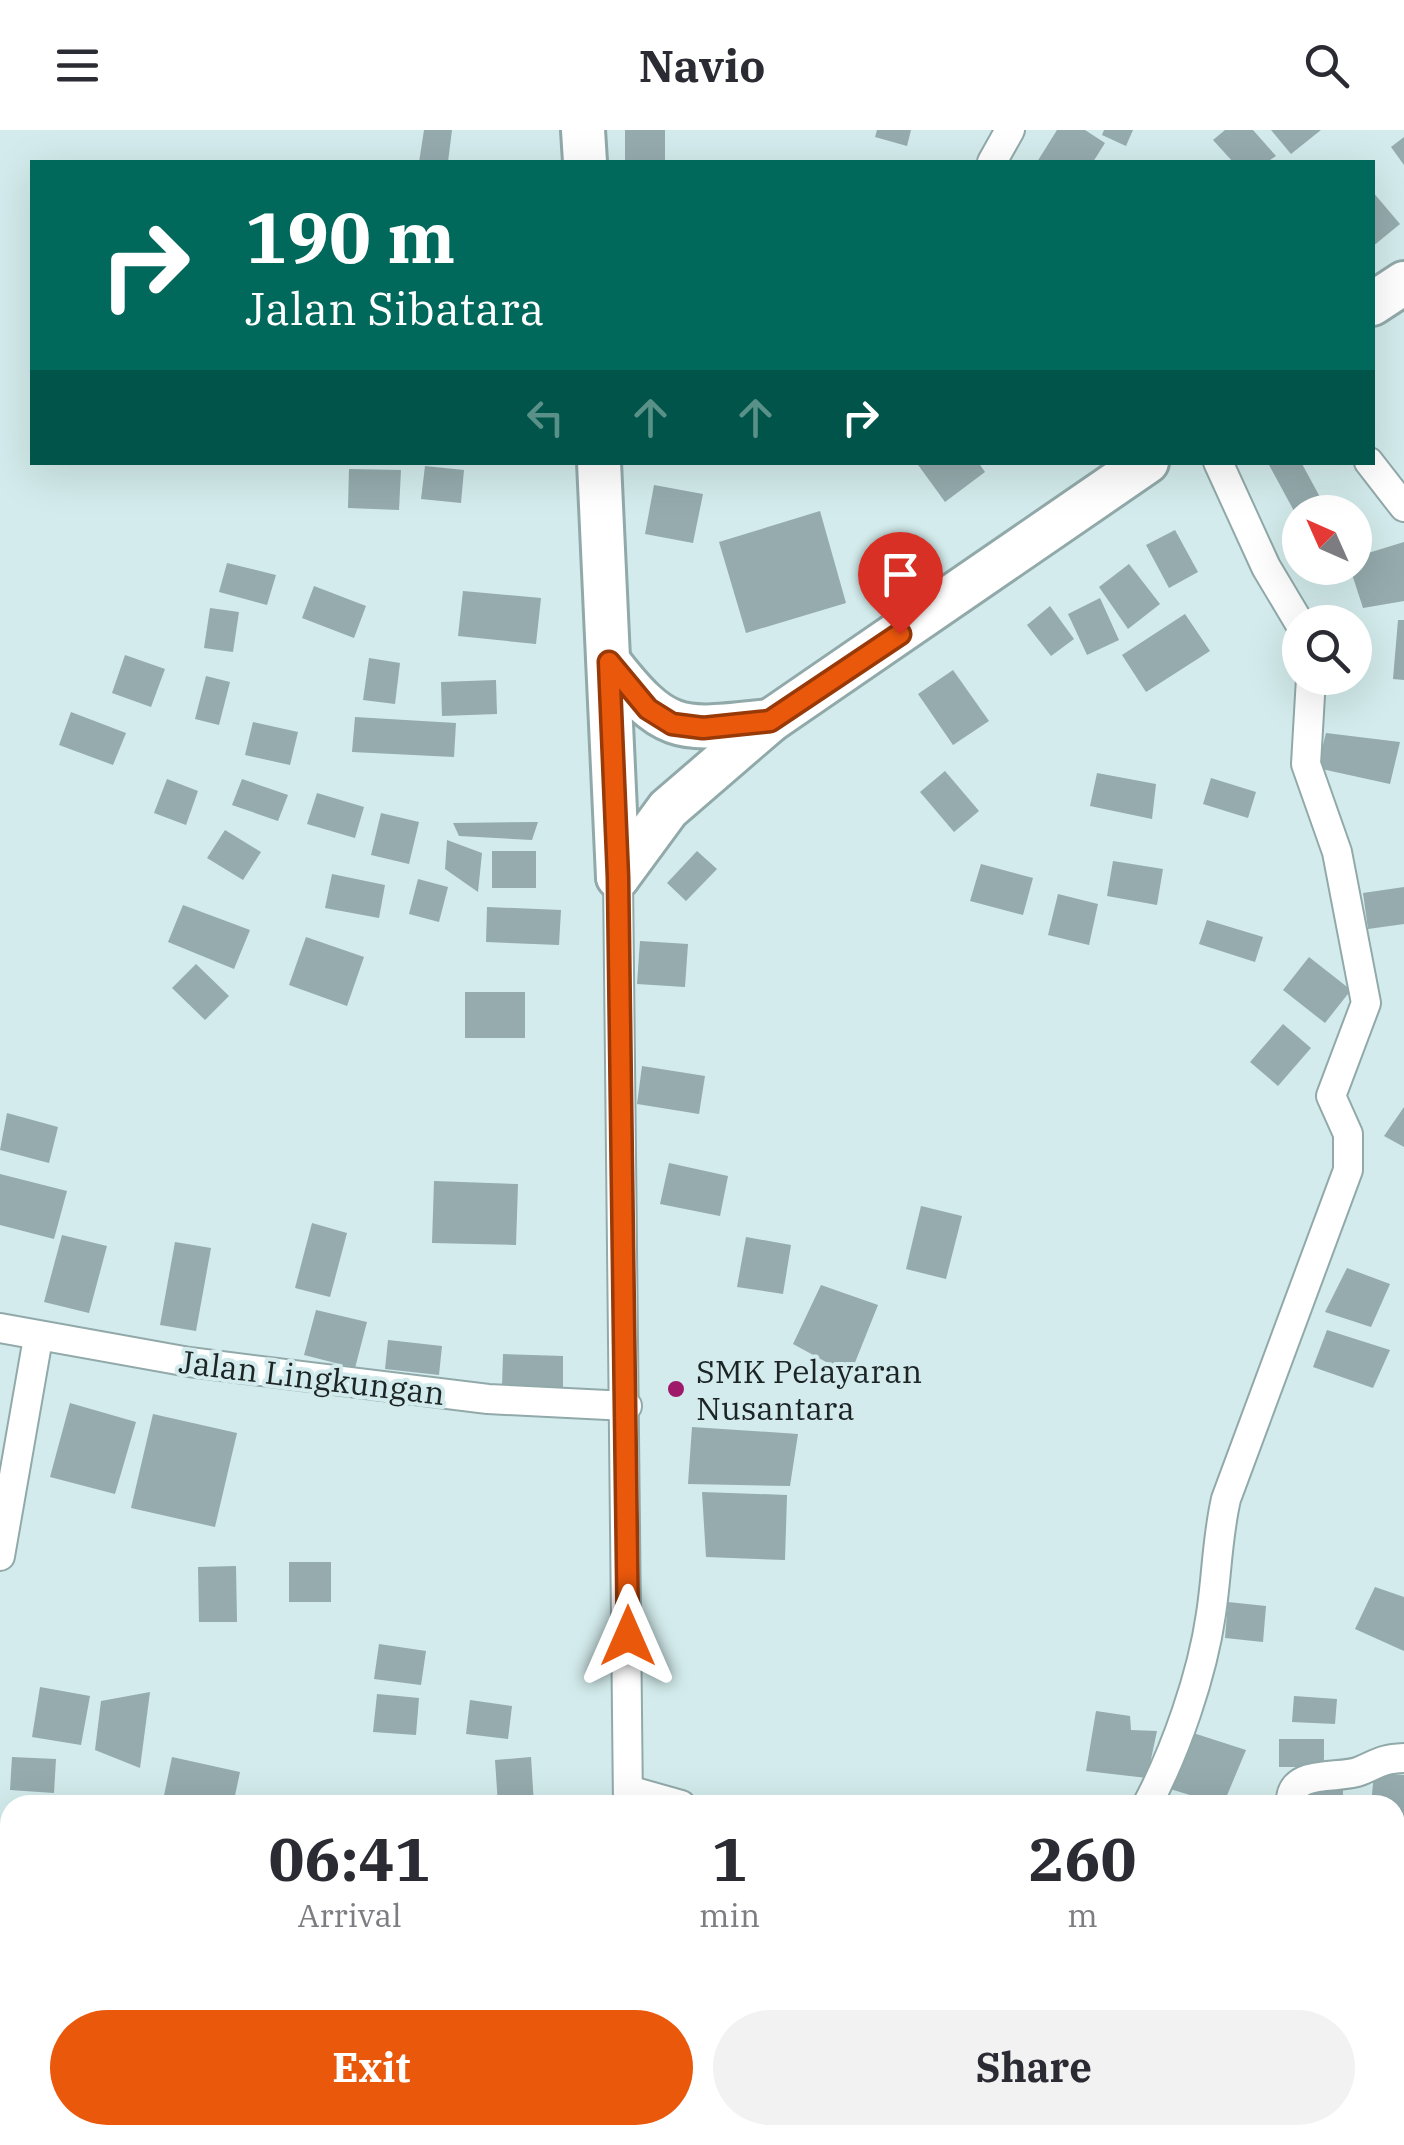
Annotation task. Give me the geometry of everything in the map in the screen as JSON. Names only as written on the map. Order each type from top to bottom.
[{"type":"main road","points":[[583,130],[585,160]]},
{"type":"main road","points":[[1375,302],[1404,283]]},
{"type":"main road","points":[[599,465],[618,877]]},
{"type":"main road","points":[[618,877],[668,809],[770,721],[1143,465]]},
{"type":"main road","points":[[609,662],[648,709],[672,724],[703,728],[770,721]]},
{"type":"street","points":[[993,160],[1010,130]]},
{"type":"street","points":[[1219,465],[1266,567],[1289,605]]},
{"type":"street","points":[[1371,465],[1404,507]]},
{"type":"street","points":[[1151,1795],[1189,1694],[1211,1616],[1216,1540],[1226,1499],[1348,1170],[1348,1134],[1331,1096],[1366,1003],[1338,852],[1306,764],[1310,695]]},
{"type":"street","points":[[618,877],[627,1406],[628,1795]]},
{"type":"street","name":"Jalan Lingkungan","points":[[0,1328],[38,1338],[189,1362],[488,1398],[627,1406]]},
{"type":"street","points":[[0,1556],[38,1338]]},
{"type":"street","points":[[1294,1795],[1298,1785],[1313,1776],[1348,1774],[1362,1770],[1374,1760],[1404,1758]]},
{"type":"building","points":[[424,130],[452,130],[448,160],[419,160]]},
{"type":"building","points":[[625,130],[665,130],[665,160],[625,160]]},
{"type":"building","points":[[877,130],[911,130],[907,146],[875,137]]},
{"type":"building","points":[[1057,130],[1085,130],[1105,143],[1094,160],[1038,160]]},
{"type":"building","points":[[1104,130],[1133,130],[1126,146],[1102,135]]},
{"type":"building","points":[[1225,130],[1253,130],[1276,156],[1270,160],[1231,160],[1213,140]]},
{"type":"building","points":[[1271,130],[1321,130],[1291,154]]},
{"type":"building","points":[[1404,137],[1404,165],[1391,147]]},
{"type":"building","points":[[1375,195],[1400,224],[1375,245]]},
{"type":"building","points":[[918,465],[980,465],[985,472],[945,502]]},
{"type":"building","points":[[1269,465],[1303,465],[1319,495],[1285,495]]},
{"type":"building","points":[[425,466],[464,470],[461,503],[421,499]]},
{"type":"building","points":[[349,469],[401,470],[399,510],[348,508]]},
{"type":"building","points":[[654,485],[703,494],[693,543],[645,534]]},
{"type":"building","points":[[820,511],[846,603],[746,633],[719,542]]},
{"type":"building","points":[[1175,530],[1198,572],[1169,588],[1146,545]]},
{"type":"building","points":[[1404,542],[1404,601],[1362,605],[1356,585],[1372,585],[1372,552]]},
{"type":"building","points":[[227,563],[276,575],[267,605],[219,592]]},
{"type":"building","points":[[1129,564],[1160,604],[1128,629],[1099,587]]},
{"type":"building","points":[[314,586],[366,606],[354,638],[302,618]]},
{"type":"building","points":[[463,591],[541,598],[536,644],[458,636]]},
{"type":"building","points":[[1100,598],[1119,640],[1087,655],[1068,614]]},
{"type":"building","points":[[1050,606],[1074,639],[1051,656],[1027,625]]},
{"type":"building","points":[[210,608],[239,612],[233,652],[204,648]]},
{"type":"building","points":[[1185,614],[1210,651],[1146,692],[1122,655]]},
{"type":"building","points":[[1398,620],[1404,620],[1404,680],[1393,679]]},
{"type":"building","points":[[125,655],[165,669],[151,707],[112,693]]},
{"type":"building","points":[[369,658],[400,663],[395,704],[363,700]]},
{"type":"building","points":[[953,670],[989,721],[953,745],[918,694]]},
{"type":"building","points":[[206,676],[230,682],[219,725],[195,719]]},
{"type":"building","points":[[496,680],[497,714],[442,716],[441,682]]},
{"type":"building","points":[[71,712],[126,733],[113,765],[59,745]]},
{"type":"building","points":[[355,717],[456,723],[454,757],[352,752]]},
{"type":"building","points":[[253,722],[298,732],[290,765],[245,755]]},
{"type":"building","points":[[1326,733],[1400,742],[1390,784],[1317,768]]},
{"type":"building","points":[[945,771],[979,811],[954,832],[920,792]]},
{"type":"building","points":[[1097,773],[1156,784],[1152,819],[1090,806]]},
{"type":"building","points":[[1211,778],[1256,792],[1248,818],[1203,804]]},
{"type":"building","points":[[167,779],[198,791],[186,825],[154,813]]},
{"type":"building","points":[[242,779],[288,795],[278,821],[232,805]]},
{"type":"building","points":[[317,793],[364,807],[355,838],[307,824]]},
{"type":"building","points":[[381,813],[419,822],[409,864],[371,855]]},
{"type":"building","points":[[538,822],[532,840],[459,836],[453,823]]},
{"type":"building","points":[[225,830],[261,852],[243,880],[207,858]]},
{"type":"building","points":[[447,840],[482,853],[478,892],[445,869]]},
{"type":"building","points":[[492,851],[536,851],[536,888],[492,888]]},
{"type":"building","points":[[697,851],[717,869],[686,901],[667,883]]},
{"type":"building","points":[[1113,861],[1163,869],[1157,905],[1107,896]]},
{"type":"building","points":[[981,864],[1033,878],[1023,915],[970,901]]},
{"type":"building","points":[[332,874],[385,885],[379,918],[325,908]]},
{"type":"building","points":[[418,879],[448,887],[439,922],[409,914]]},
{"type":"building","points":[[1404,887],[1404,924],[1368,929],[1363,893]]},
{"type":"building","points":[[1058,894],[1098,904],[1089,945],[1048,935]]},
{"type":"building","points":[[183,905],[250,930],[234,969],[168,942]]},
{"type":"building","points":[[487,907],[561,910],[559,945],[486,942]]},
{"type":"building","points":[[1207,920],[1263,937],[1255,962],[1199,944]]},
{"type":"building","points":[[306,937],[364,957],[347,1006],[289,985]]},
{"type":"building","points":[[640,941],[688,944],[685,987],[637,984]]},
{"type":"building","points":[[1309,957],[1351,990],[1325,1023],[1283,990]]},
{"type":"building","points":[[196,964],[229,996],[205,1020],[172,988]]},
{"type":"building","points":[[465,992],[525,992],[525,1038],[465,1038]]},
{"type":"building","points":[[1283,1024],[1311,1048],[1278,1086],[1250,1062]]},
{"type":"building","points":[[642,1066],[705,1076],[699,1114],[637,1104]]},
{"type":"building","points":[[1404,1107],[1404,1147],[1384,1136]]},
{"type":"building","points":[[7,1113],[58,1127],[49,1163],[0,1150]]},
{"type":"building","points":[[669,1163],[728,1176],[720,1216],[660,1204]]},
{"type":"building","points":[[0,1174],[67,1191],[54,1239],[0,1225]]},
{"type":"building","points":[[434,1181],[518,1184],[516,1245],[432,1243]]},
{"type":"building","points":[[921,1206],[962,1216],[946,1279],[906,1269]]},
{"type":"building","points":[[312,1223],[347,1233],[330,1297],[295,1288]]},
{"type":"building","points":[[62,1235],[107,1246],[89,1313],[44,1302]]},
{"type":"building","points":[[746,1237],[791,1245],[783,1294],[737,1287]]},
{"type":"building","points":[[175,1242],[211,1248],[196,1331],[160,1325]]},
{"type":"building","points":[[1347,1268],[1390,1284],[1371,1327],[1325,1312]]},
{"type":"building","points":[[821,1285],[878,1305],[850,1375],[793,1344]]},
{"type":"building","points":[[316,1310],[367,1322],[355,1368],[304,1355]]},
{"type":"building","points":[[1327,1330],[1390,1350],[1373,1388],[1313,1367]]},
{"type":"building","points":[[388,1340],[442,1346],[439,1375],[385,1369]]},
{"type":"building","points":[[503,1354],[563,1356],[563,1389],[502,1387]]},
{"type":"building","points":[[70,1403],[136,1422],[115,1494],[50,1477]]},
{"type":"building","points":[[153,1414],[237,1433],[215,1527],[131,1508]]},
{"type":"building","points":[[692,1427],[798,1434],[790,1486],[688,1484]]},
{"type":"building","points":[[702,1492],[787,1495],[785,1560],[706,1557]]},
{"type":"building","points":[[289,1562],[331,1562],[331,1602],[289,1602]]},
{"type":"building","points":[[236,1566],[237,1622],[199,1622],[198,1567]]},
{"type":"building","points":[[1375,1587],[1404,1597],[1404,1651],[1355,1629]]},
{"type":"building","points":[[1228,1602],[1266,1606],[1263,1642],[1225,1638]]},
{"type":"building","points":[[379,1644],[426,1651],[421,1685],[374,1679]]},
{"type":"building","points":[[40,1687],[90,1696],[81,1745],[32,1737]]},
{"type":"building","points":[[150,1692],[140,1768],[95,1750],[101,1701]]},
{"type":"building","points":[[377,1694],[419,1698],[416,1735],[373,1732]]},
{"type":"building","points":[[1294,1696],[1337,1699],[1335,1724],[1292,1722]]},
{"type":"building","points":[[470,1700],[512,1706],[508,1739],[466,1734]]},
{"type":"building","points":[[1096,1711],[1130,1716],[1131,1730],[1157,1731],[1147,1778],[1086,1771]]},
{"type":"building","points":[[1187,1731],[1246,1750],[1227,1795],[1190,1795],[1170,1789]]},
{"type":"building","points":[[1279,1739],[1324,1739],[1324,1767],[1279,1767]]},
{"type":"building","points":[[12,1757],[56,1759],[54,1793],[10,1790]]},
{"type":"building","points":[[172,1757],[240,1772],[235,1795],[164,1795]]},
{"type":"building","points":[[531,1757],[533,1795],[497,1795],[495,1760]]},
{"type":"building","points":[[1374,1773],[1404,1775],[1404,1795],[1372,1795]]},
{"type":"building","points":[[1343,1790],[1343,1795],[1303,1795],[1303,1791]]},
{"type":"place","name":"SMK Pelayaran Nusantara","points":[[676,1389]]},
{"type":"route","points":[[628,1636],[618,877],[609,662],[648,709],[672,724],[703,728],[770,721],[900,634]]}]
